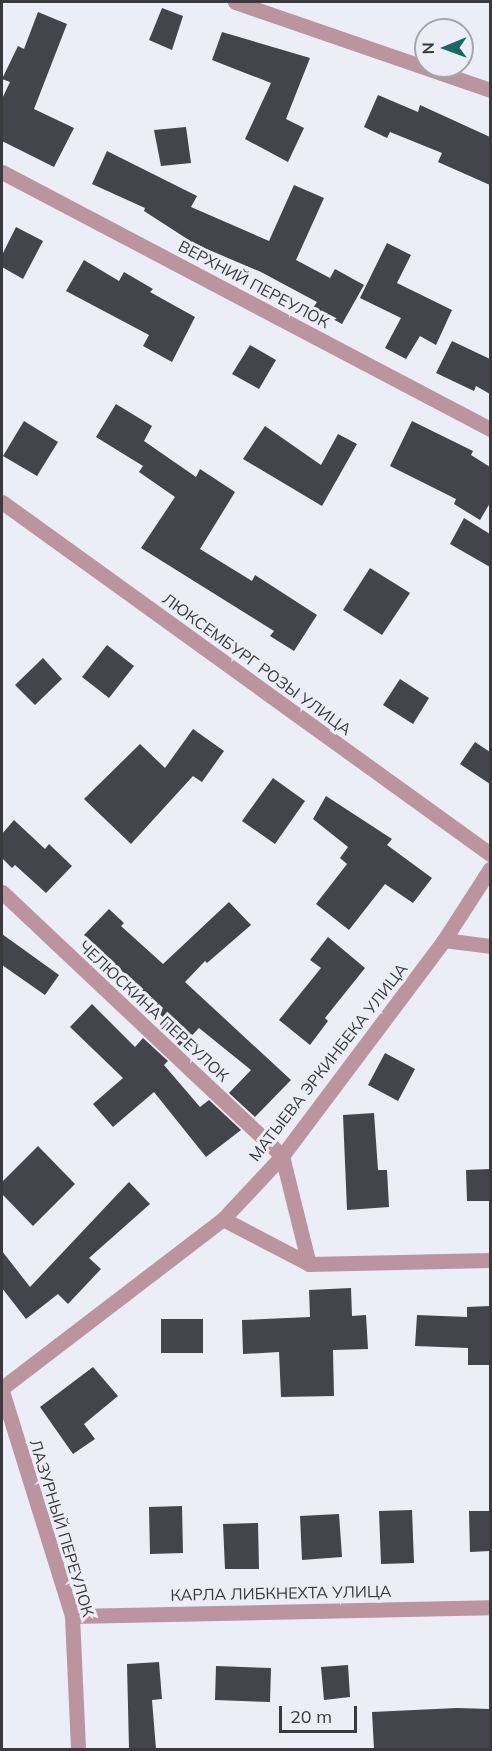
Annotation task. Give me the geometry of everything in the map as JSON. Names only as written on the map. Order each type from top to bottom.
[{"type":"street","points":[[235,2],[490,90]]},
{"type":"street","name":"ВЕРХНИЙ ПЕРЕУЛОК","points":[[2,172],[490,429]]},
{"type":"street","name":"ЛЮКСЕМБУРГ РОЗЫ УЛИЦА","points":[[2,502],[490,854]]},
{"type":"street","name":"МАТЫЕВА ЭРКИНБЕКА УЛИЦА","points":[[2,1390],[223,1220],[282,1156],[444,940],[490,869]]},
{"type":"street","name":"ЧЕЛЮСКИНА ПЕРЕУЛОК","points":[[2,892],[282,1156]]},
{"type":"street","points":[[444,940],[490,946]]},
{"type":"street","points":[[282,1156],[309,1264]]},
{"type":"street","points":[[223,1220],[309,1264],[490,1260]]},
{"type":"street","name":"ЛАЗУРНЫЙ ПЕРЕУЛОК","points":[[2,1390],[72,1616],[78,1749]]},
{"type":"street","name":"КАРЛА ЛИБКНЕХТА УЛИЦА","points":[[72,1616],[490,1607]]},
{"type":"building","points":[[162,8],[183,16],[172,50],[149,40]]},
{"type":"building","points":[[38,12],[67,24],[34,109],[74,128],[54,167],[2,141],[2,99],[10,82],[2,79],[18,46],[24,49]]},
{"type":"building","points":[[222,32],[310,58],[286,119],[304,128],[288,162],[245,139],[271,83],[212,60]]},
{"type":"building","points":[[378,95],[418,112],[420,105],[490,137],[490,185],[438,162],[442,153],[390,132],[387,138],[364,127]]},
{"type":"building","points":[[186,127],[191,163],[161,166],[154,130]]},
{"type":"building","points":[[107,151],[197,196],[191,207],[269,241],[294,185],[324,198],[296,260],[330,278],[335,269],[364,285],[342,324],[313,308],[317,302],[261,272],[195,244],[144,211],[145,208],[92,184]]},
{"type":"building","points":[[16,227],[43,241],[23,279],[2,267],[2,255]]},
{"type":"building","points":[[387,243],[411,255],[397,283],[452,310],[436,345],[420,336],[406,359],[385,348],[401,318],[360,298]]},
{"type":"building","points":[[84,260],[119,281],[124,272],[153,289],[150,292],[195,317],[172,362],[143,346],[149,335],[66,291]]},
{"type":"building","points":[[452,341],[490,359],[490,394],[476,386],[474,391],[436,373]]},
{"type":"building","points":[[250,345],[276,360],[259,389],[232,374]]},
{"type":"building","points":[[116,404],[152,426],[144,441],[196,477],[200,469],[235,492],[200,549],[252,581],[255,575],[317,615],[294,651],[270,636],[274,631],[141,548],[175,497],[139,472],[143,466],[96,437]]},
{"type":"building","points":[[24,421],[58,442],[37,476],[3,456]]},
{"type":"building","points":[[412,421],[473,451],[471,455],[490,467],[490,503],[480,520],[454,504],[456,499],[390,466]]},
{"type":"building","points":[[265,426],[321,465],[338,434],[357,444],[322,506],[243,459]]},
{"type":"building","points":[[464,518],[490,534],[490,567],[450,544]]},
{"type":"building","points":[[370,568],[410,593],[382,635],[343,610]]},
{"type":"building","points":[[107,645],[134,666],[109,698],[82,677]]},
{"type":"building","points":[[43,658],[62,679],[35,705],[15,685]]},
{"type":"building","points":[[400,679],[429,698],[413,724],[383,705]]},
{"type":"building","points":[[193,729],[224,751],[202,782],[193,776],[131,844],[84,799],[140,744],[165,768]]},
{"type":"building","points":[[475,742],[490,752],[490,784],[460,764]]},
{"type":"building","points":[[273,778],[305,801],[275,844],[242,821]]},
{"type":"building","points":[[326,796],[392,839],[387,845],[432,878],[413,903],[385,884],[349,930],[316,904],[347,864],[340,858],[348,847],[313,819]]},
{"type":"building","points":[[14,820],[45,849],[49,844],[72,866],[46,893],[15,865],[12,868],[2,858],[2,834]]},
{"type":"building","points":[[229,902],[251,925],[207,963],[205,961],[185,982],[291,1080],[255,1117],[229,1093],[251,1070],[199,1028],[181,1047],[156,1024],[163,1017],[158,1013],[162,1009],[84,935],[109,909],[124,923],[121,926],[163,964]]},
{"type":"building","points":[[2,934],[59,975],[45,995],[2,965]]},
{"type":"building","points":[[328,937],[365,968],[325,1018],[328,1021],[310,1045],[279,1020],[321,968],[310,960]]},
{"type":"building","points":[[92,1004],[135,1047],[143,1038],[168,1061],[164,1065],[200,1107],[209,1100],[241,1130],[206,1157],[154,1092],[113,1127],[93,1104],[123,1078],[70,1027]]},
{"type":"building","points":[[385,1053],[415,1069],[398,1101],[368,1085]]},
{"type":"building","points":[[374,1113],[378,1170],[387,1170],[389,1207],[347,1210],[343,1115]]},
{"type":"building","points":[[38,1146],[75,1184],[33,1226],[2,1194],[2,1182]]},
{"type":"building","points":[[490,1169],[490,1201],[467,1201],[466,1170]]},
{"type":"building","points":[[129,1182],[150,1204],[89,1258],[101,1269],[68,1304],[58,1294],[26,1319],[2,1288],[2,1251],[30,1287]]},
{"type":"building","points":[[351,1288],[352,1316],[366,1315],[368,1349],[333,1350],[334,1396],[281,1397],[279,1352],[243,1354],[242,1320],[310,1317],[309,1290]]},
{"type":"building","points":[[490,1306],[490,1365],[468,1365],[468,1348],[415,1346],[417,1315],[467,1317],[467,1307]]},
{"type":"building","points":[[161,1319],[203,1319],[203,1353],[161,1353]]},
{"type":"building","points":[[93,1367],[118,1396],[84,1424],[95,1439],[73,1454],[40,1407]]},
{"type":"building","points":[[182,1506],[183,1553],[150,1554],[149,1507]]},
{"type":"building","points":[[412,1510],[414,1563],[381,1564],[379,1511]]},
{"type":"building","points":[[469,1511],[490,1511],[490,1551],[470,1552]]},
{"type":"building","points":[[339,1514],[342,1557],[302,1560],[300,1516]]},
{"type":"building","points":[[258,1523],[259,1569],[225,1569],[223,1524]]},
{"type":"building","points":[[159,1662],[162,1699],[152,1700],[156,1749],[129,1749],[127,1664]]},
{"type":"building","points":[[348,1665],[350,1697],[324,1700],[321,1667]]},
{"type":"building","points":[[216,1666],[271,1668],[270,1702],[215,1700]]},
{"type":"building","points":[[457,1708],[490,1709],[490,1749],[374,1749],[372,1712]]}]
